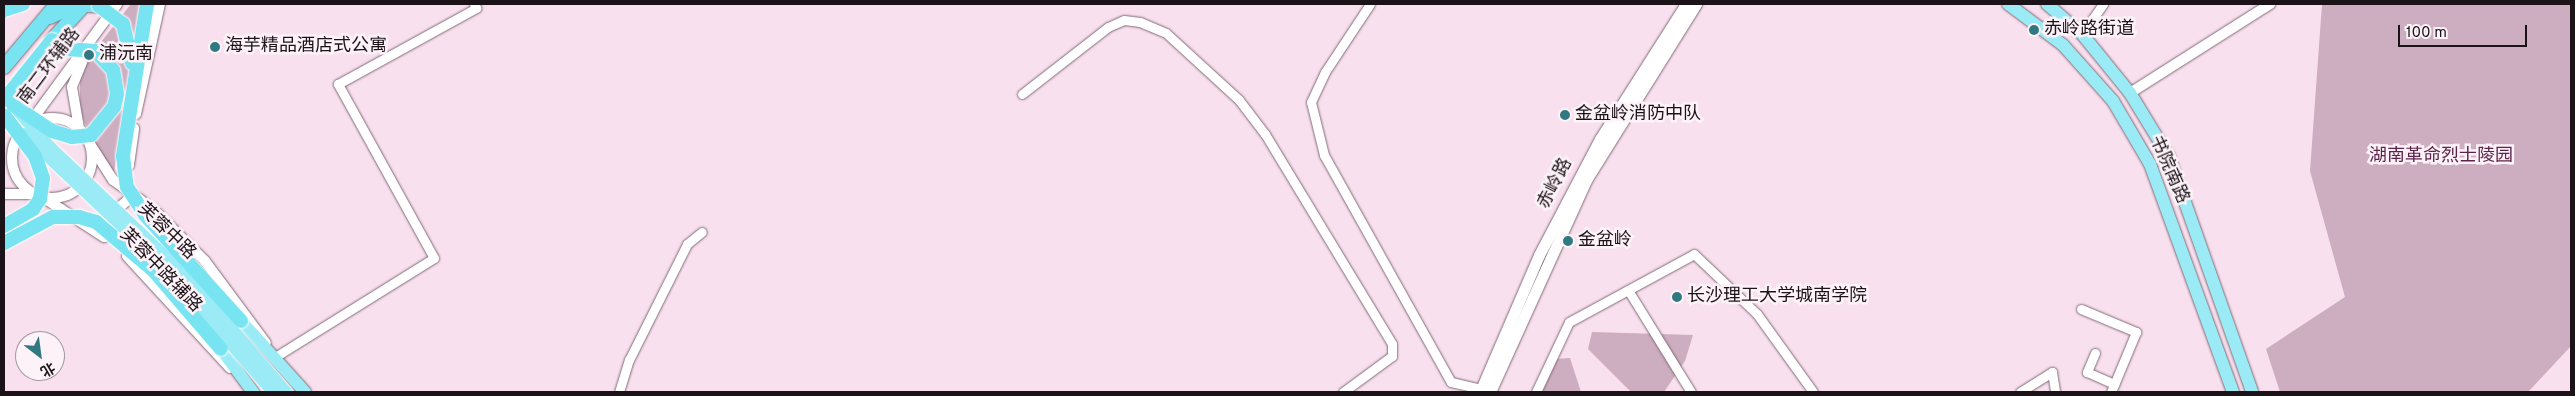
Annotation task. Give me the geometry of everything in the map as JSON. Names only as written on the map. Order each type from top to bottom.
[{"type":"highway","points":[[4,10],[23,4]]},
{"type":"highway","points":[[4,67],[58,4]]},
{"type":"highway","points":[[42,22],[78,4],[99,6],[114,14],[126,31],[133,86]]},
{"type":"highway","points":[[7,108],[24,76],[85,4]]},
{"type":"highway","points":[[147,4],[123,156],[127,187],[145,215],[242,321]]},
{"type":"highway","points":[[7,108],[52,131],[72,137],[91,135],[114,107],[117,94],[113,70],[94,51],[66,49],[24,76]]},
{"type":"highway","points":[[4,226],[33,208],[40,199],[43,178],[35,156],[7,108]]},
{"type":"highway","points":[[4,241],[41,221],[65,216],[96,222],[153,270],[221,349]]},
{"type":"main road","name":"赤岭路","points":[[1487,391],[1539,255],[1600,139],[1686,4]]},
{"type":"main road","name":"赤岭路","points":[[1487,391],[1586,180],[1696,4]]},
{"type":"main road","name":"书院南路","points":[[2008,4],[2063,45],[2113,101],[2150,164],[2233,392]]},
{"type":"main road","name":"书院南路","points":[[2047,4],[2082,34],[2130,92],[2169,156],[2252,392]]},
{"type":"main road","name":"芙蓉中路","points":[[7,108],[162,264],[273,392]]},
{"type":"main road","name":"芙蓉中路","points":[[7,108],[186,276],[286,392]]},
{"type":"main road","points":[[242,321],[305,392]]},
{"type":"main road","points":[[221,349],[242,380],[253,392]]},
{"type":"street","name":"南二环辅路","points":[[32,123],[118,4]]},
{"type":"street","name":"南二环辅路","points":[[79,128],[73,101],[76,76],[124,4]]},
{"type":"street","points":[[114,180],[130,165],[160,4]]},
{"type":"street","points":[[275,356],[434,258],[338,84],[476,8],[474,4]]},
{"type":"street","points":[[1370,4],[1325,72],[1311,102],[1324,154],[1452,382],[1487,391]]},
{"type":"street","points":[[2082,34],[2103,4]]},
{"type":"street","points":[[2130,92],[2270,4]]},
{"type":"street","points":[[1022,94],[1108,27],[1124,20],[1140,22],[1166,34],[1231,93],[1265,134],[1392,344],[1392,356],[1343,392]]},
{"type":"street","points":[[7,108],[32,123]]},
{"type":"street","points":[[7,108],[18,127],[12,165],[20,183],[40,196]]},
{"type":"street","points":[[4,160],[17,138],[32,123],[60,119],[79,128],[90,144],[92,156],[86,179],[68,195],[4,194]]},
{"type":"street","name":"芙蓉中路辅路","points":[[90,144],[114,180],[144,201],[180,234],[227,288],[275,356]]},
{"type":"street","name":"芙蓉中路辅路","points":[[40,196],[112,243],[142,271],[242,380]]},
{"type":"street","points":[[112,243],[104,230],[107,218],[128,199],[144,201]]},
{"type":"street","points":[[619,392],[629,360],[687,244],[702,232]]},
{"type":"street","points":[[1536,392],[1569,322],[1694,254],[1757,314],[1813,392]]},
{"type":"street","points":[[1628,290],[1691,392]]},
{"type":"street","points":[[2081,309],[2136,332],[2113,388],[2087,372],[2095,353]]},
{"type":"street","points":[[2020,392],[2052,372],[2056,392]]},
{"type":"green space","points":[[131,4],[142,4],[114,172],[96,151],[80,111],[80,78],[90,56]]},
{"type":"green space","name":"湖南革命烈士陵园","points":[[2322,4],[2571,4],[2571,346],[2528,392],[2280,392],[2266,349],[2345,297],[2310,171]]},
{"type":"green space","points":[[1592,332],[1693,335],[1685,361],[1664,392],[1631,392],[1588,349]]},
{"type":"green space","points":[[1570,358],[1581,392],[1541,392],[1555,359]]},
{"type":"railway","points":[[4,17],[13,4]]},
{"type":"place","name":"赤岭路街道","points":[[2034,30]]},
{"type":"place","name":"海芋精品酒店式公寓","points":[[215,47]]},
{"type":"place","name":"浦沅南","points":[[89,55]]},
{"type":"place","name":"金盆岭消防中队","points":[[1565,115]]},
{"type":"place","name":"金盆岭","points":[[1568,241]]},
{"type":"place","name":"长沙理工大学城南学院","points":[[1677,297]]}]
